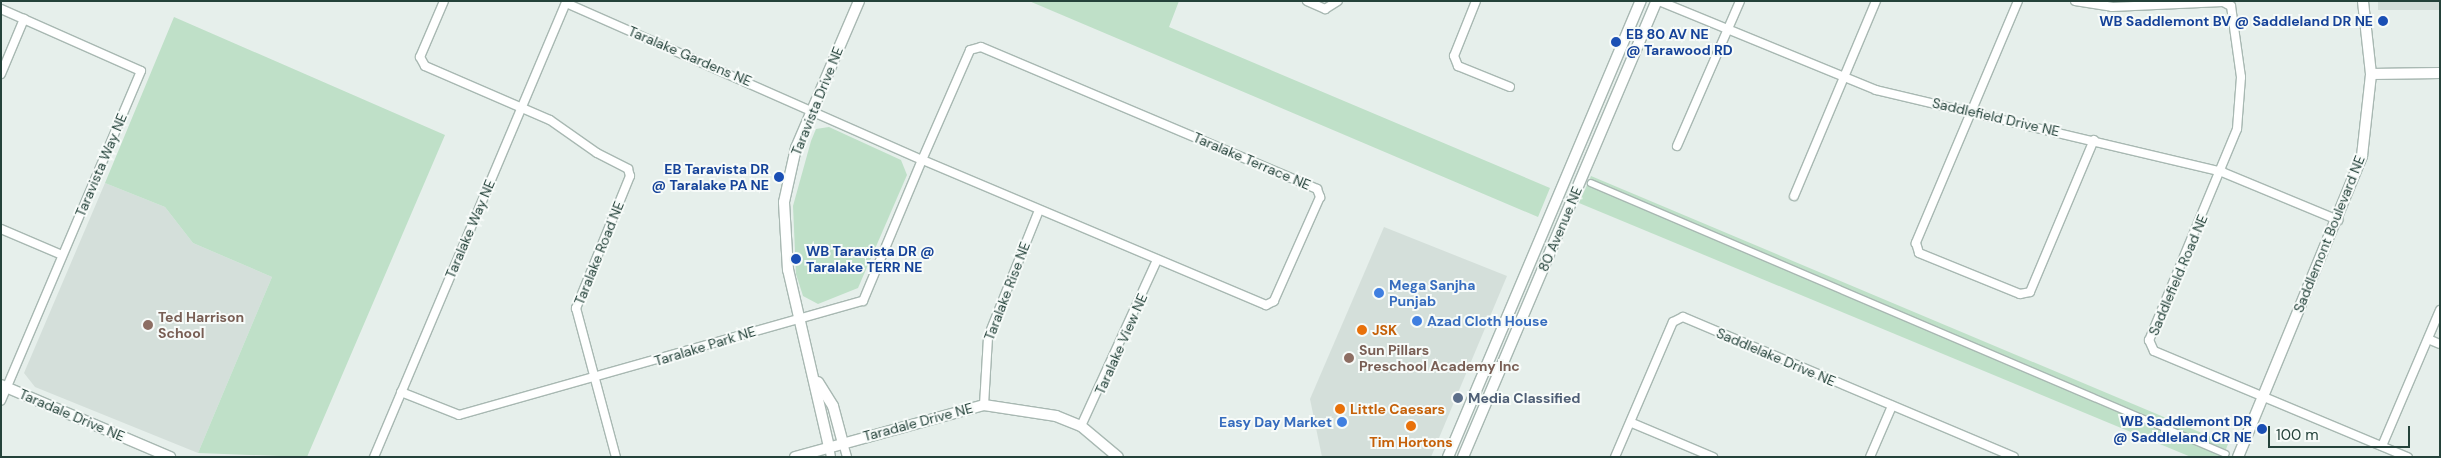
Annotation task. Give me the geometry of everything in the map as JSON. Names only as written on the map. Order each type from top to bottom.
[{"type":"street","name":"Taralake Road NE","points":[[444,1],[420,57],[425,66],[550,120],[597,153],[628,169],[630,176],[576,308],[616,457]]},
{"type":"street","name":"Taravista Drive NE","points":[[830,452],[818,409],[816,379],[798,317],[784,241],[784,202],[796,148],[814,110],[859,1]]},
{"type":"street","points":[[1307,1],[1325,9],[1338,1]]},
{"type":"street","points":[[1476,1],[1454,56],[1458,66],[1510,87]]},
{"type":"street","name":"80 Avenue NE","points":[[1448,457],[1641,1]]},
{"type":"street","name":"80 Avenue NE","points":[[1463,457],[1658,1]]},
{"type":"street","name":"Saddlefield Drive NE","points":[[1658,1],[1844,79],[2222,172],[2338,220]]},
{"type":"street","points":[[1677,146],[1740,1]]},
{"type":"street","points":[[1794,196],[1876,1]]},
{"type":"street","points":[[2018,1],[1974,112],[1916,244],[1918,253],[2020,294],[2030,292],[2094,140]]},
{"type":"street","name":"Saddlefield Road NE","points":[[2075,1],[2112,7],[2223,2],[2232,6],[2241,77],[2237,129],[2222,172],[2149,340],[2154,351],[2408,457]]},
{"type":"street","name":"Saddlemont Boulevard NE","points":[[2238,457],[2338,220],[2362,156],[2371,74],[2363,1]]},
{"type":"street","name":"Taralake Way NE","points":[[374,457],[566,2]]},
{"type":"street","name":"Taralake Gardens NE","points":[[566,2],[814,110]]},
{"type":"street","name":"Taravista Way NE","points":[[1,8],[141,71],[4,386],[1,401]]},
{"type":"street","points":[[1,74],[24,19]]},
{"type":"street","name":"Taralake Terrace NE","points":[[814,110],[922,160],[1266,305],[1274,301],[1320,197],[1317,189],[981,47],[970,50],[922,160]]},
{"type":"street","points":[[2371,74],[2440,72]]},
{"type":"street","name":"Taralake Park NE","points":[[402,392],[458,415],[595,380],[798,317],[863,301],[922,160]]},
{"type":"street","points":[[1591,183],[2226,454]]},
{"type":"street","name":"Taralake Rise NE","points":[[984,404],[983,371],[990,330],[1039,210]]},
{"type":"street","points":[[1,229],[62,255]]},
{"type":"street","name":"Taralake View NE","points":[[1081,426],[1157,260]]},
{"type":"street","points":[[2382,446],[2440,310]]},
{"type":"street","name":"Saddlelake Drive NE","points":[[1615,457],[1632,423],[1673,322],[1682,317],[2000,454],[2014,457]]},
{"type":"street","points":[[2428,339],[2440,344]]},
{"type":"street","name":"Taravista Drive NE","points":[[816,379],[833,406],[843,443]]},
{"type":"street","name":"Taradale Drive NE","points":[[4,386],[170,457]]},
{"type":"street","name":"Taradale Drive NE","points":[[795,457],[830,452],[843,443],[984,404],[1031,409],[1081,426],[1118,457]]},
{"type":"street","points":[[1870,457],[1892,406]]},
{"type":"street","points":[[1632,423],[1712,457]]},
{"type":"street","points":[[843,443],[847,457]]},
{"type":"shaded area","points":[[2378,1],[2440,1],[2440,10],[2378,10]]},
{"type":"shaded area","name":"Ted Harrison School","points":[[105,183],[165,207],[193,243],[272,277],[198,453],[35,387],[24,373]]},
{"type":"shaded area","points":[[1384,227],[1507,276],[1431,457],[1322,457],[1310,399]]},
{"type":"green space","points":[[1029,1],[1179,1],[1169,27],[1550,188],[1538,217]]},
{"type":"green space","points":[[174,17],[445,135],[307,457],[198,453],[272,277],[193,243],[165,207],[105,183]]},
{"type":"green space","points":[[829,127],[901,160],[907,175],[858,288],[818,304],[803,296],[796,274],[793,206],[816,129]]},
{"type":"green space","points":[[1591,176],[2228,444],[2223,457],[2191,457],[1579,203]]},
{"type":"place","name":"WB Saddlemont BV @ Saddleland DR NE","points":[[2383,21]]},
{"type":"place","name":"EB 80 AV NE @ Tarawood RD","points":[[1616,42]]},
{"type":"place","name":"EB Taravista DR @ Taralake PA NE","points":[[779,177]]},
{"type":"place","name":"WB Taravista DR @ Taralake TERR NE","points":[[796,259]]},
{"type":"place","name":"Mega Sanjha Punjab","points":[[1379,293]]},
{"type":"place","name":"Azad Cloth House","points":[[1417,321]]},
{"type":"place","name":"Ted Harrison School","points":[[148,325]]},
{"type":"place","name":"JSK","points":[[1362,330]]},
{"type":"place","name":"Sun Pillars Preschool Academy Inc","points":[[1349,358]]},
{"type":"place","name":"Media Classified","points":[[1458,398]]},
{"type":"place","name":"Little Caesars","points":[[1340,409]]},
{"type":"place","name":"Easy Day Market","points":[[1342,422]]},
{"type":"place","name":"Tim Hortons","points":[[1411,426]]},
{"type":"place","name":"WB Saddlemont DR @ Saddleland CR NE","points":[[2262,429]]}]
